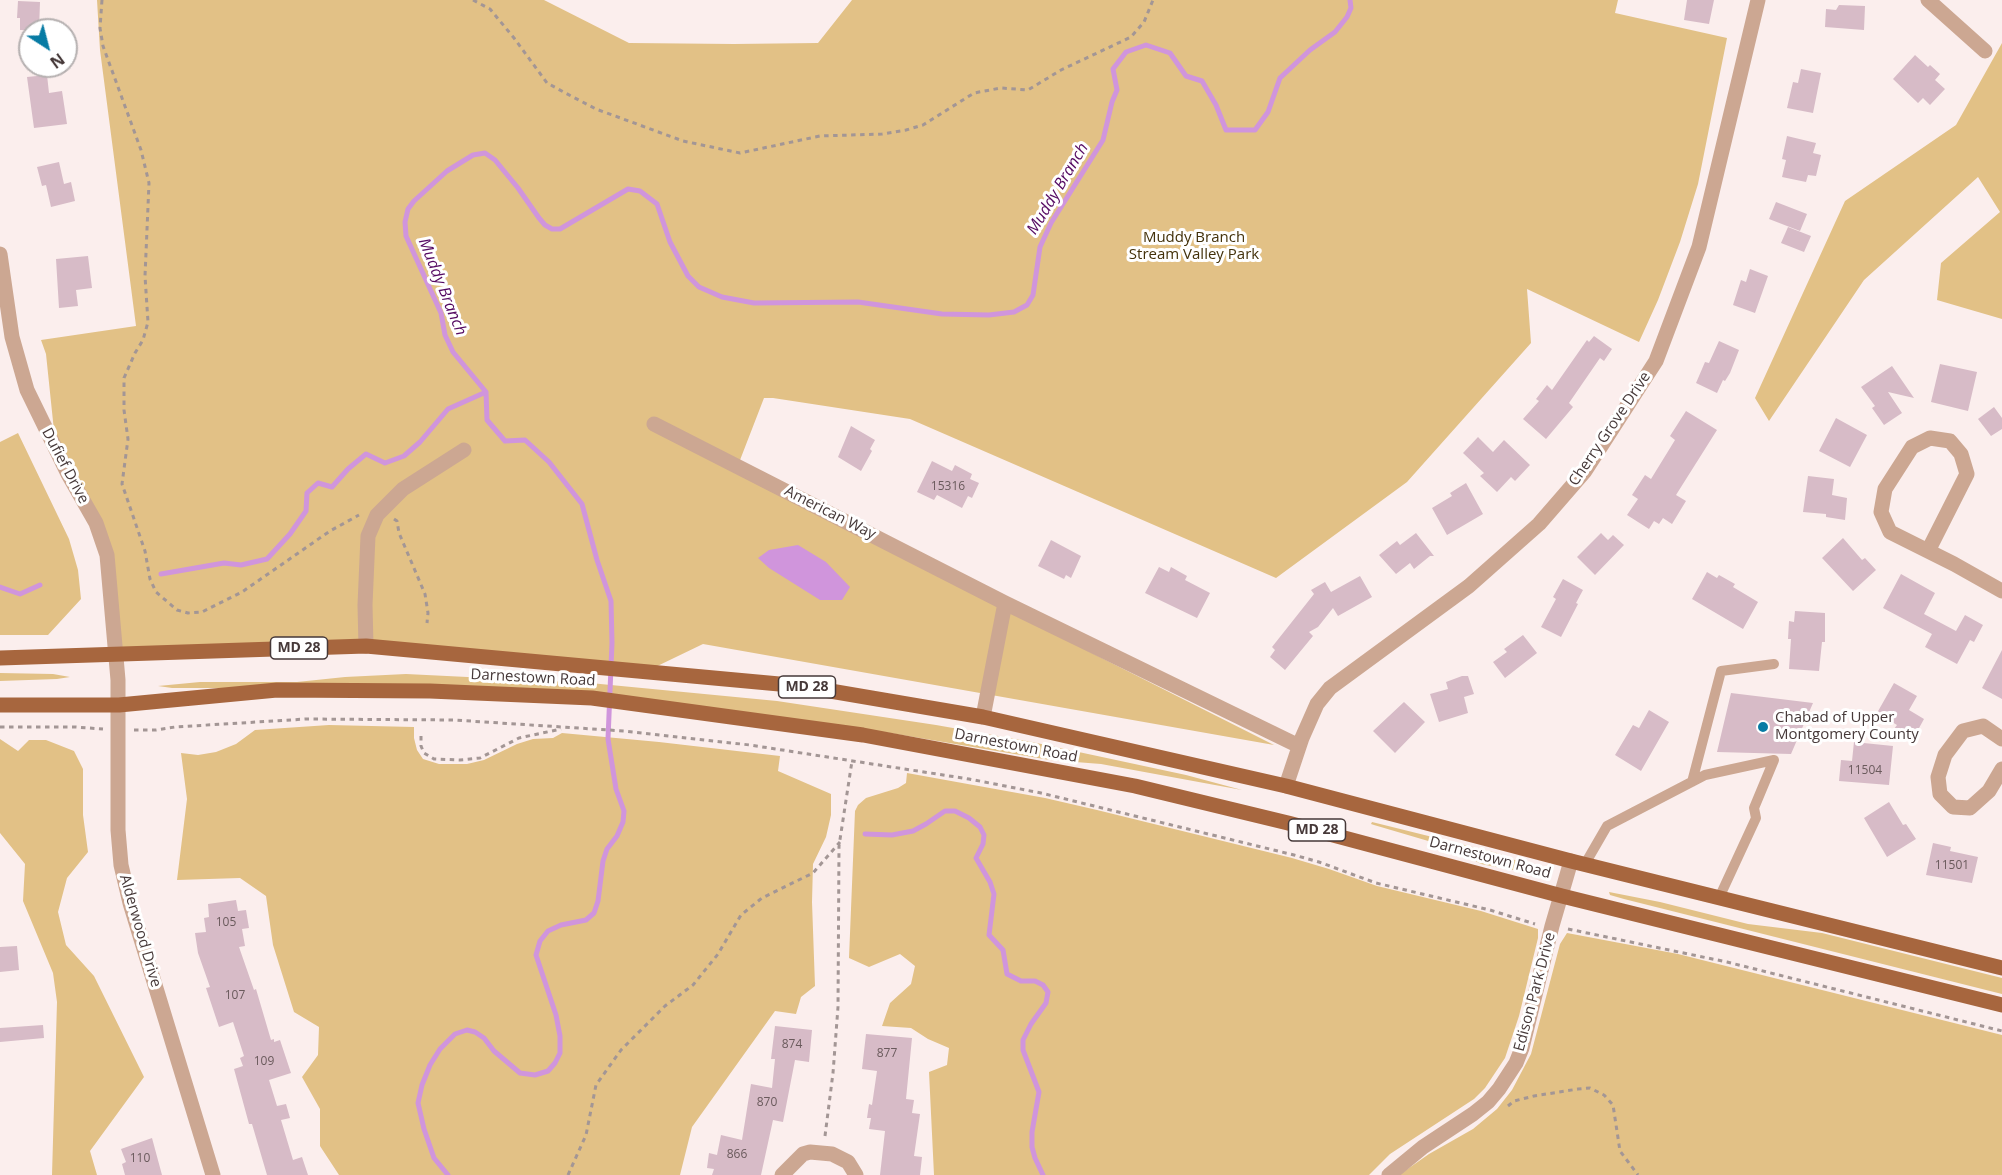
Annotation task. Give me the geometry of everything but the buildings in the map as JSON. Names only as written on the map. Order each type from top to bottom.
[{"type":"main road","name":"Darnestown Road","points":[[0,658],[366,646],[801,686],[983,717],[1286,786],[1719,898],[2002,968]]},
{"type":"main road","name":"Darnestown Road","points":[[0,705],[119,705],[277,690],[430,691],[622,701],[863,735],[1135,786],[1288,823],[1562,896],[2002,1005]]},
{"type":"street","name":"Cherry Grove Drive","points":[[1286,786],[1299,746],[1317,704],[1330,688],[1469,586],[1539,524],[1585,471],[1656,361],[1699,247],[1758,0]]},
{"type":"street","points":[[1928,0],[1985,51]]},
{"type":"street","name":"Dufief Drive","points":[[0,254],[12,337],[27,390],[68,474],[96,523],[107,555],[118,680]]},
{"type":"street","name":"American Way","points":[[654,424],[1005,603],[1299,746]]},
{"type":"street","points":[[1928,551],[1967,474],[1961,454],[1950,441],[1930,438],[1912,447],[1885,489],[1881,512],[1890,532],[2002,591]]},
{"type":"street","points":[[366,646],[368,536],[377,515],[403,489],[464,450]]},
{"type":"street","points":[[983,717],[1005,603]]},
{"type":"street","name":"Alderwood Drive","points":[[118,680],[118,830],[125,884],[213,1175]]},
{"type":"street","points":[[2002,739],[1983,726],[1963,731],[1945,755],[1938,777],[1940,794],[1953,807],[1970,808],[1989,791],[2002,769]]},
{"type":"street","name":"Edison Park Drive","points":[[1389,1175],[1488,1102],[1507,1077],[1522,1048],[1552,927],[1562,896],[1578,862]]},
{"type":"street","points":[[782,1175],[802,1154],[822,1152],[848,1162],[856,1175]]},
{"type":"lane","points":[[1692,782],[1721,671],[1774,664]]},
{"type":"lane","points":[[1578,862],[1607,826],[1705,775],[1774,760],[1754,808],[1756,818],[1719,898]]},
{"type":"path","points":[[102,0],[100,28],[103,46],[141,150],[149,183],[145,276],[148,322],[143,340],[124,378],[124,410],[128,439],[122,484],[145,551],[150,579],[156,592],[177,610],[202,612],[242,592],[356,515],[388,514],[397,521],[399,533],[425,594],[427,623]]},
{"type":"path","points":[[473,0],[490,9],[547,83],[573,98],[596,109],[683,141],[740,153],[820,136],[882,134],[906,130],[923,125],[974,93],[1000,88],[1028,90],[1061,70],[1131,37],[1144,22],[1153,0]]},
{"type":"path","points":[[0,728],[75,727],[156,730],[306,719],[454,720],[624,731],[750,745],[969,779],[1112,810],[1319,862],[1376,883],[1490,910],[1536,924],[1687,953],[2002,1031]]},
{"type":"path","points":[[421,736],[424,753],[434,759],[460,760],[480,758],[519,738],[566,728]]},
{"type":"path","points":[[822,1152],[833,1073],[838,1007],[840,842],[854,761]]},
{"type":"path","points":[[568,1175],[586,1135],[596,1085],[621,1050],[665,1006],[693,985],[718,954],[741,915],[762,897],[813,873],[840,842]]},
{"type":"path","points":[[1506,1107],[1514,1101],[1533,1096],[1578,1089],[1590,1088],[1604,1095],[1613,1105],[1620,1151],[1638,1175]]},
{"type":"green space","name":"Muddy Branch Stream Valley Park","points":[[97,0],[544,0],[629,43],[734,44],[818,43],[852,0],[1618,0],[1615,13],[1727,38],[1698,184],[1680,242],[1639,342],[1527,289],[1531,343],[1407,482],[1276,578],[910,419],[764,398],[735,473],[1274,745],[703,644],[647,671],[366,646],[115,655],[96,523],[56,450],[46,354],[41,340],[136,326],[100,50]]},
{"type":"green space","points":[[2002,43],[2002,319],[1937,300],[1941,263],[2000,212],[1978,177],[1864,280],[1769,421],[1755,398],[1845,201],[1956,125]]},
{"type":"green space","points":[[18,433],[69,539],[78,570],[81,599],[48,635],[0,635],[0,442]]},
{"type":"green space","points":[[0,673],[53,674],[70,677],[0,681]]},
{"type":"green space","points":[[406,674],[590,683],[777,701],[1032,742],[1186,775],[1242,790],[1101,764],[1050,760],[890,733],[733,712],[333,688],[172,688],[158,686],[200,682],[297,682]]},
{"type":"green space","points":[[329,725],[414,727],[417,750],[423,759],[439,764],[467,764],[484,760],[517,744],[533,739],[553,738],[562,733],[780,756],[778,771],[831,794],[831,815],[826,837],[813,864],[815,986],[801,997],[796,1014],[775,1011],[692,1127],[680,1175],[339,1175],[320,1146],[320,1109],[302,1077],[318,1055],[319,1027],[294,1012],[273,945],[266,896],[240,878],[177,880],[187,799],[181,753],[198,755],[216,752],[236,744],[255,730]]},
{"type":"green space","points":[[0,739],[18,751],[29,740],[46,740],[74,751],[83,769],[83,815],[88,852],[67,878],[58,912],[66,945],[94,976],[144,1077],[90,1151],[97,1175],[52,1175],[57,1002],[53,973],[23,901],[25,864],[0,833]]},
{"type":"green space","points":[[907,773],[1045,798],[1292,858],[1377,886],[1481,911],[1538,929],[1538,938],[1519,1016],[1505,1058],[1485,1088],[1474,1099],[1390,1154],[1369,1175],[934,1175],[929,1072],[947,1065],[949,1048],[928,1039],[911,1028],[882,1026],[890,1003],[911,984],[915,966],[900,954],[869,967],[849,958],[855,811],[866,798],[898,788],[906,783]]},
{"type":"green space","points":[[1372,822],[1497,853],[1530,866],[1531,870],[1511,870],[1481,864],[1452,848],[1371,824]]},
{"type":"green space","points":[[1609,892],[1748,924],[1822,933],[2002,978],[2002,994],[1624,899],[1610,895]]},
{"type":"green space","points":[[1567,933],[1678,954],[2002,1035],[2002,1175],[1399,1175],[1429,1154],[1473,1129],[1497,1109],[1512,1090],[1531,1054],[1560,944]]},
{"type":"shaded area","points":[[798,545],[826,562],[850,587],[842,600],[820,600],[769,568],[758,558],[769,550]]},
{"type":"waterway","name":"Muddy Branch","points":[[448,1175],[434,1158],[418,1103],[430,1065],[440,1049],[455,1034],[467,1030],[484,1038],[494,1051],[520,1073],[535,1075],[548,1071],[555,1063],[560,1053],[560,1036],[556,1015],[536,955],[540,941],[548,931],[561,925],[586,920],[594,913],[598,901],[603,861],[607,849],[617,836],[623,822],[624,811],[616,789],[608,739],[612,643],[611,601],[582,504],[549,462],[525,440],[505,441],[487,420],[486,392],[453,352],[445,335],[441,313],[406,236],[405,222],[408,209],[414,201],[447,171],[473,155],[485,153],[495,160],[539,218],[552,229],[560,229],[628,189],[640,191],[657,204],[670,242],[688,276],[699,287],[722,297],[754,303],[858,302],[942,314],[989,315],[1014,312],[1027,305],[1033,295],[1040,247],[1051,223],[1103,140],[1117,90],[1113,69],[1126,52],[1146,45],[1170,53],[1186,76],[1202,81],[1216,105],[1226,130],[1255,130],[1268,112],[1280,78],[1310,50],[1335,32],[1347,17],[1351,8],[1350,0]]},
{"type":"waterway","points":[[161,574],[224,563],[241,565],[267,559],[290,534],[306,511],[307,493],[318,483],[332,487],[366,454],[385,463],[404,456],[420,442],[448,409],[486,392]]},
{"type":"waterway","points":[[0,587],[20,594],[40,585]]},
{"type":"waterway","points":[[865,834],[892,835],[913,831],[945,811],[955,811],[980,827],[984,835],[983,844],[976,858],[994,894],[989,935],[1003,950],[1007,974],[1021,981],[1035,981],[1043,985],[1048,992],[1046,1003],[1023,1040],[1023,1050],[1039,1092],[1032,1132],[1032,1147],[1043,1175]]},
{"type":"place","name":"Chabad of Upper Montgomery County","points":[[1763,727]]}]
